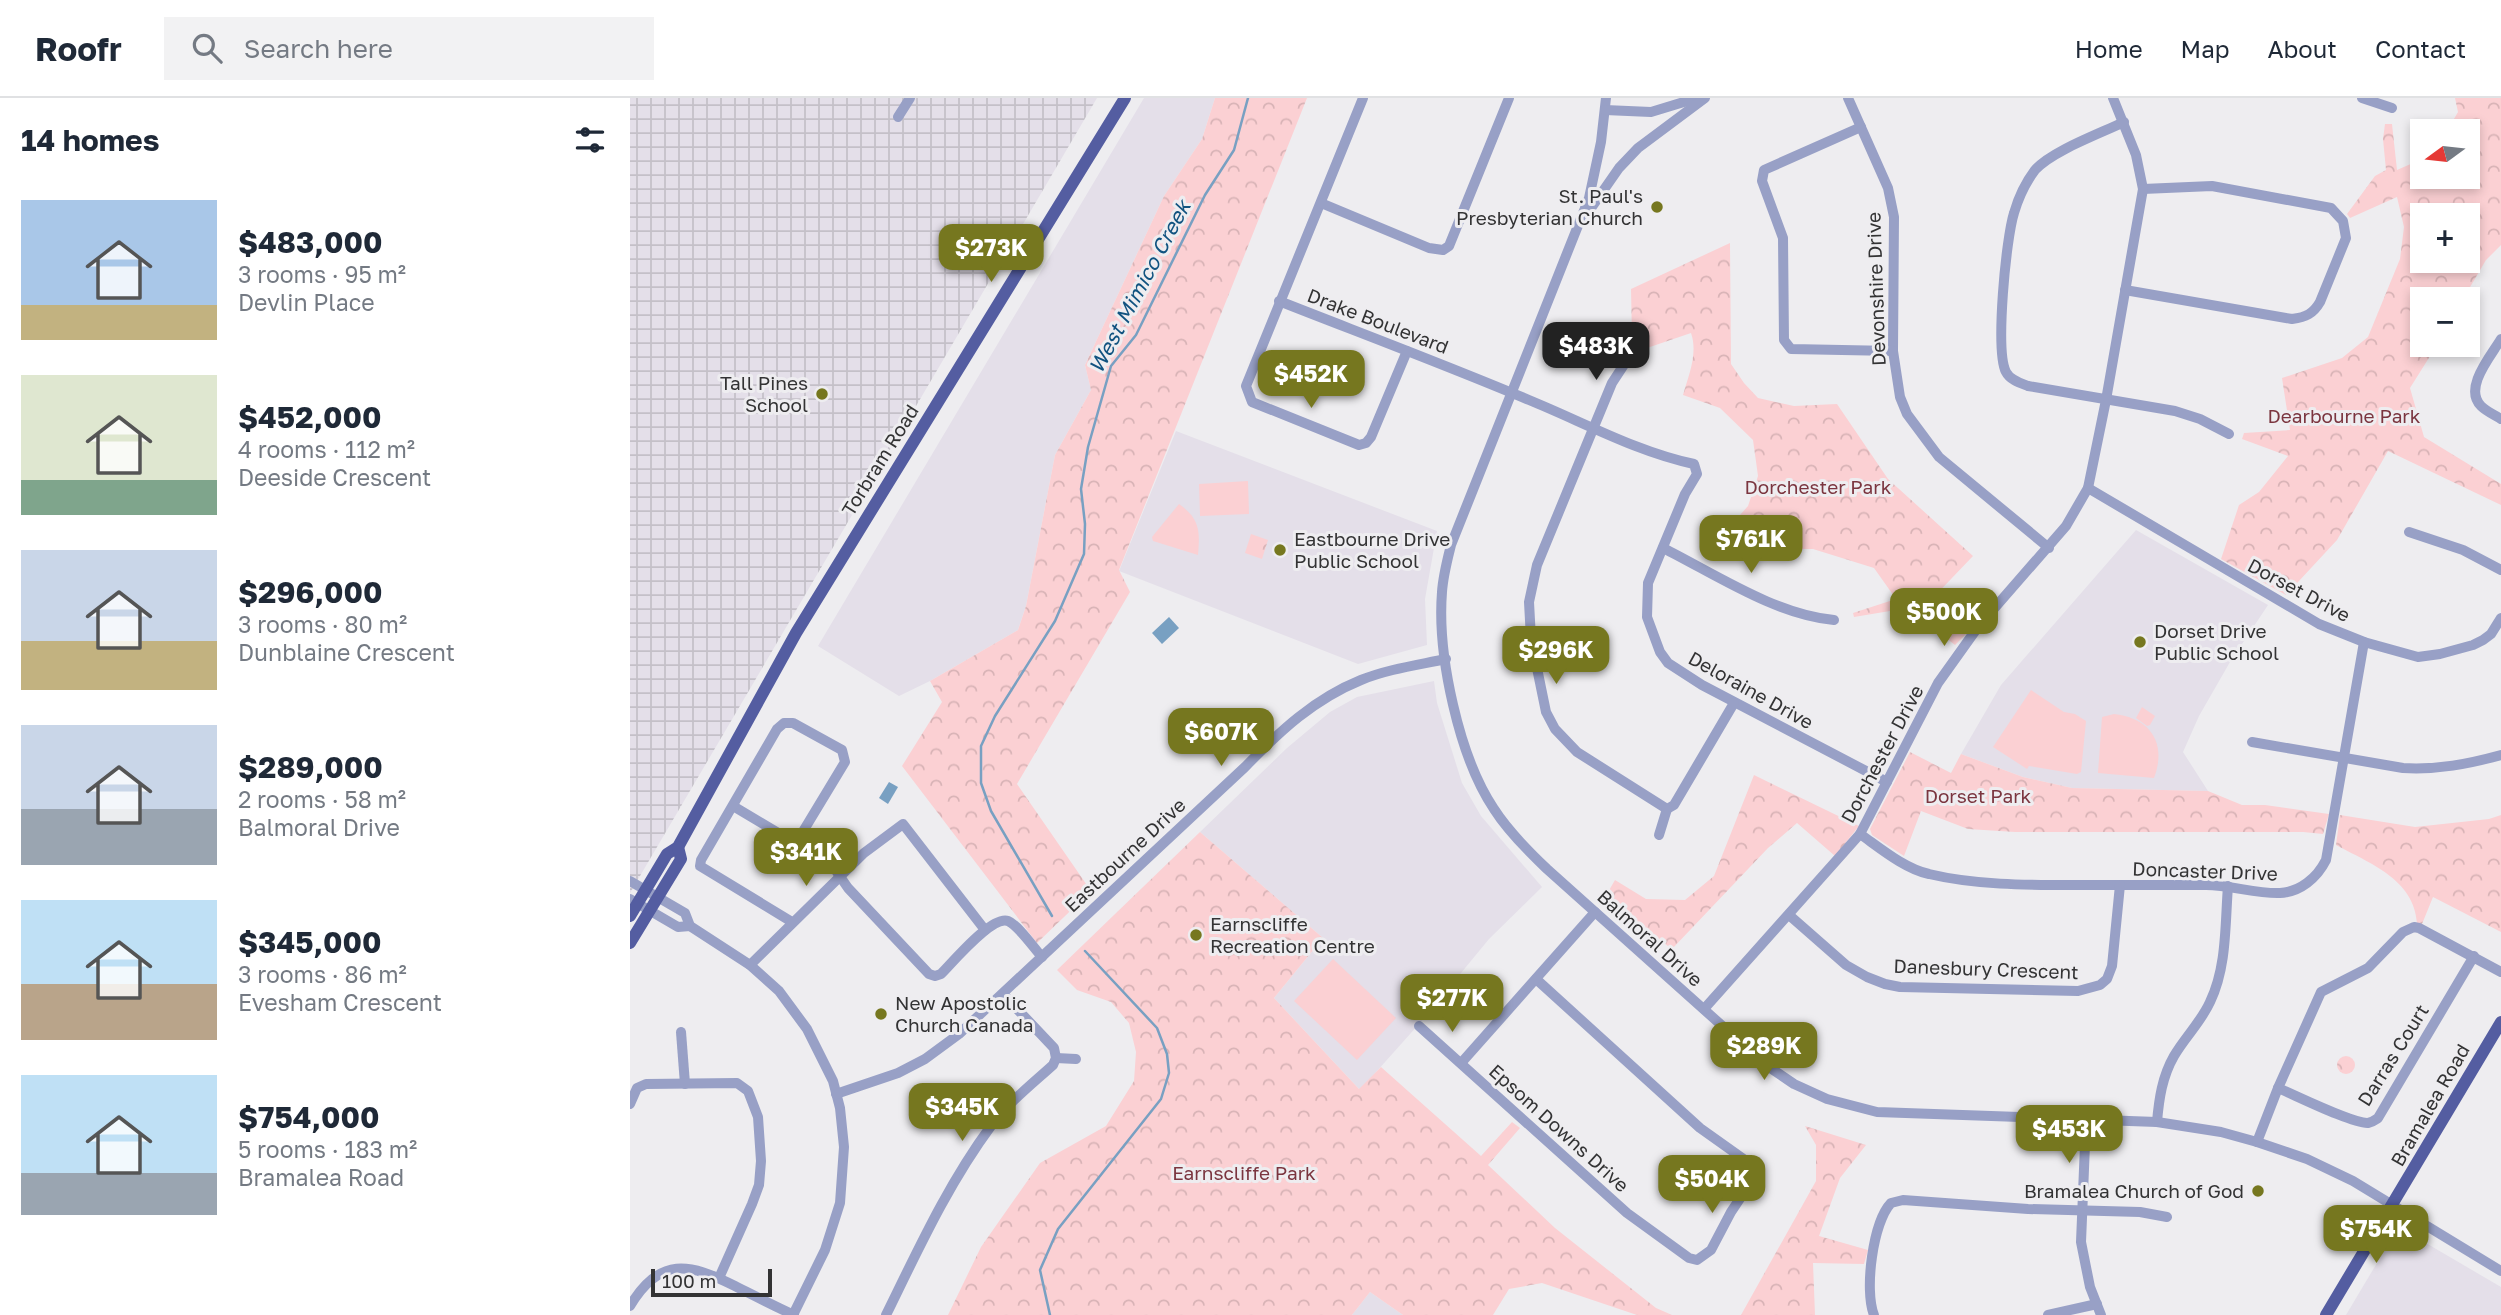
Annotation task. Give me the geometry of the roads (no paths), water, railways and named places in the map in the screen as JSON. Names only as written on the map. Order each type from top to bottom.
[{"type":"main road","name":"Torbram Road","points":[[630,915],[634,901],[645,890],[667,853],[678,847],[720,767],[803,622],[1125,98]]},
{"type":"main road","name":"Torbram Road","points":[[630,943],[681,859],[678,847]]},
{"type":"main road","name":"Bramalea Road","points":[[2326,1315],[2501,1022]]},
{"type":"street","points":[[898,117],[910,98]]},
{"type":"street","name":"Drake Boulevard","points":[[1363,98],[1279,301],[1512,392]]},
{"type":"street","points":[[1321,203],[1429,248],[1443,250],[1449,246],[1509,98]]},
{"type":"street","name":"Balmoral Drive","points":[[1606,98],[1595,174],[1578,226],[1451,545],[1445,569],[1441,608],[1446,659],[1462,739],[1471,766],[1494,810],[1529,852],[1766,1065],[1794,1084],[1852,1107],[1904,1114],[2157,1122],[2221,1132],[2307,1159],[2353,1181],[2501,1271]]},
{"type":"street","points":[[1605,110],[1651,112],[1698,98]]},
{"type":"street","points":[[1578,226],[1619,168],[1638,148],[1705,98]]},
{"type":"street","name":"Devonshire Drive","points":[[1848,98],[1888,188],[1894,218],[1892,351],[1900,397],[1915,428],[1939,457],[2049,548]]},
{"type":"street","name":"Dorchester Drive","points":[[1704,1009],[1860,834],[1938,683],[1978,627],[2066,526],[2088,488],[2143,189],[2136,155],[2113,98]]},
{"type":"street","points":[[2363,98],[2392,108]]},
{"type":"street","points":[[2124,122],[2047,159],[2033,173],[2019,199],[2013,215],[2003,277],[2002,357],[2007,374],[2028,386],[2175,411],[2200,419],[2229,434]]},
{"type":"street","points":[[1861,127],[1764,170],[1762,181],[1783,238],[1784,340],[1791,349],[1892,351]]},
{"type":"street","points":[[2125,290],[2292,319],[2305,317],[2315,311],[2320,302],[2346,239],[2343,221],[2331,208],[2212,186],[2143,189]]},
{"type":"street","points":[[1279,301],[1246,386],[1248,396],[1252,402],[1352,443],[1366,443],[1371,437],[1406,351]]},
{"type":"street","points":[[2501,339],[2475,387],[2477,400],[2482,407],[2501,419]]},
{"type":"street","points":[[1631,354],[1612,383],[1537,565],[1529,618],[1541,692],[1551,720],[1569,745],[1667,809]]},
{"type":"street","name":"Deloraine Drive","points":[[1512,392],[1697,467],[1697,474],[1685,494],[1648,583],[1647,617],[1653,637],[1668,663],[1734,703],[1887,782]]},
{"type":"street","name":"Dorset Drive","points":[[2088,488],[2319,624],[2364,642],[2418,656],[2440,654],[2483,640],[2491,634],[2501,618]]},
{"type":"street","points":[[2409,532],[2463,550],[2501,570]]},
{"type":"street","points":[[1663,548],[1764,599],[1812,618],[1834,620]]},
{"type":"street","name":"Doncaster Drive","points":[[1860,834],[1925,874],[1989,883],[2228,886],[2281,893],[2295,889],[2312,880],[2326,860],[2364,642]]},
{"type":"street","name":"Eastbourne Drive","points":[[836,1094],[898,1073],[925,1059],[959,1034],[1277,734],[1309,708],[1331,694],[1362,680],[1446,659]]},
{"type":"street","points":[[1659,835],[1667,809],[1674,805],[1734,703]]},
{"type":"street","points":[[792,922],[701,866],[701,860],[777,729],[784,723],[793,723],[842,750],[845,762],[796,843]]},
{"type":"street","points":[[2252,742],[2429,770],[2501,755]]},
{"type":"street","points":[[733,806],[832,865],[848,888],[929,974],[941,974],[997,921],[1006,920],[1042,957]]},
{"type":"street","points":[[750,965],[864,853],[903,824],[985,930]]},
{"type":"street","points":[[630,881],[685,913],[690,926],[750,965],[779,990],[807,1029],[833,1081],[844,1147],[840,1203],[825,1250],[793,1315],[719,1278],[698,1269],[681,1267],[650,1279],[630,1306]]},
{"type":"street","name":"Danesbury Crescent","points":[[1789,915],[1846,965],[1885,984],[1940,989],[2078,991],[2100,985],[2107,979],[2112,966],[2120,885]]},
{"type":"street","points":[[2157,1122],[2161,1085],[2166,1070],[2210,1004],[2218,982],[2223,957],[2228,886]]},
{"type":"street","points":[[634,901],[678,927],[690,926]]},
{"type":"street","points":[[1462,1062],[1595,912]]},
{"type":"street","points":[[2257,1142],[2321,992],[2368,968],[2403,932],[2414,927],[2419,928],[2501,972]]},
{"type":"street","name":"Darras Court","points":[[2278,1088],[2365,1123],[2374,1121],[2474,956]]},
{"type":"street","name":"Epsom Downs Drive","points":[[1419,1026],[1627,1213],[1689,1258],[1697,1260],[1711,1250],[1731,1212],[1753,1179],[1752,1165],[1700,1128],[1536,979]]},
{"type":"street","points":[[886,1315],[955,1181],[993,1124],[1053,1065],[1056,1058],[1054,1048],[1003,994]]},
{"type":"street","points":[[681,1032],[685,1084]]},
{"type":"street","points":[[1056,1058],[1076,1059]]},
{"type":"street","points":[[630,1104],[637,1088],[646,1084],[737,1083],[748,1091],[758,1117],[761,1161],[759,1185],[719,1278]]},
{"type":"street","points":[[2086,1121],[2081,1242],[2084,1262],[2101,1315]]},
{"type":"street","points":[[1874,1315],[1870,1304],[1872,1253],[1881,1217],[1891,1203],[1903,1200],[2028,1209],[2140,1212],[2167,1217]]},
{"type":"street","points":[[2048,1315],[2097,1304]]},
{"type":"water","points":[[1169,617],[1179,628],[1162,644],[1152,633]]},
{"type":"water","points":[[889,782],[898,787],[888,804],[879,798]]},
{"type":"waterway","name":"West Mimico Creek","points":[[1052,916],[991,811],[981,783],[981,746],[995,716],[1055,621],[1084,554],[1085,524],[1081,489],[1088,447],[1111,366],[1136,335],[1205,195],[1234,150],[1248,98]]},
{"type":"waterway","name":"West Mimico Creek","points":[[1050,1315],[1040,1270],[1058,1229],[1161,1099],[1169,1073],[1167,1054],[1157,1028],[1085,951]]},
{"type":"place","name":"St. Paul's Presbyterian Church","points":[[1657,207]]},
{"type":"place","name":"Tall Pines School","points":[[822,394]]},
{"type":"place","name":"Eastbourne Drive Public School","points":[[1280,550]]},
{"type":"place","name":"Dorset Drive Public School","points":[[2140,642]]},
{"type":"place","name":"Earnscliffe Recreation Centre","points":[[1196,935]]},
{"type":"place","name":"New Apostolic Church Canada","points":[[881,1014]]},
{"type":"place","name":"Bramalea Church of God","points":[[2258,1191]]},
{"type":"park label","name":"Dearbourne Park","points":[[2344,416]]},
{"type":"park label","name":"Dorchester Park","points":[[1818,487]]},
{"type":"park label","name":"Dorset Park","points":[[1978,796]]},
{"type":"park label","name":"Earnscliffe Park","points":[[1244,1173]]}]
